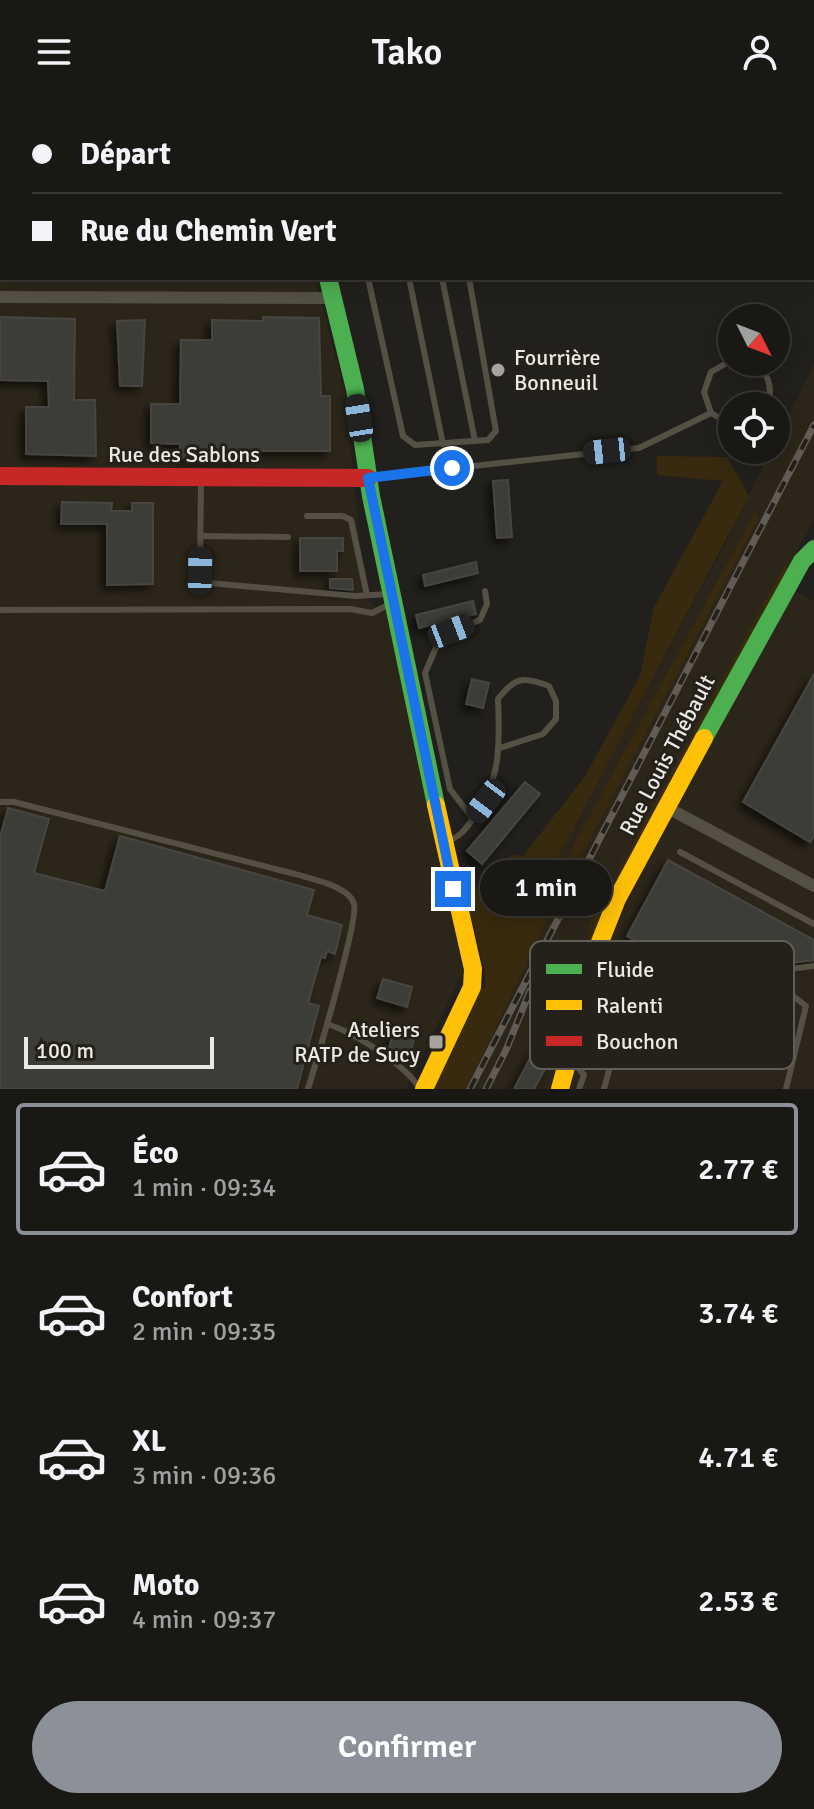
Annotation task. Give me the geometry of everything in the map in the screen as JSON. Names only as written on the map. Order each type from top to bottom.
[{"type":"street","points":[[328,280],[355,389],[368,478],[473,981],[422,1089]]},
{"type":"street","points":[[0,297],[333,298]]},
{"type":"street","name":"Rue des Sablons","points":[[0,476],[368,478]]},
{"type":"street","name":"Rue Louis Thébault","points":[[603,941],[617,899],[666,807],[765,624],[802,561],[814,549]]},
{"type":"street","points":[[666,807],[814,886]]},
{"type":"street","name":"Rue Louis Thébault","points":[[560,1089],[565,1069]]},
{"type":"lane","points":[[368,280],[403,436],[415,445],[488,440],[496,431],[469,280]]},
{"type":"lane","points":[[409,280],[443,444]]},
{"type":"lane","points":[[442,280],[475,441]]},
{"type":"lane","points":[[718,366],[706,382],[706,403],[711,413],[718,417]]},
{"type":"lane","points":[[368,478],[639,448],[711,413]]},
{"type":"lane","points":[[201,479],[200,571],[209,583],[394,598]]},
{"type":"lane","points":[[307,516],[343,516],[351,520],[367,595]]},
{"type":"lane","points":[[201,536],[288,537]]},
{"type":"lane","points":[[473,819],[450,789],[425,673],[429,659],[444,637],[480,620],[487,604],[485,591]]},
{"type":"lane","points":[[0,610],[350,609],[372,613],[394,598]]},
{"type":"lane","points":[[445,842],[463,833],[486,801],[497,770],[500,748],[498,699],[511,683],[530,679],[549,686],[556,701],[556,719],[543,734],[500,748]]},
{"type":"lane","points":[[0,802],[14,802],[295,874],[336,888],[355,906],[311,1088]]},
{"type":"lane","points":[[680,852],[814,924]]},
{"type":"lane","points":[[794,968],[814,966]]},
{"type":"lane","points":[[794,997],[806,1006],[794,1056]]},
{"type":"lane","points":[[327,1024],[343,1029],[385,1057],[422,1089]]},
{"type":"lane","points":[[579,1069],[584,1075],[579,1089]]},
{"type":"lane","points":[[604,1089],[609,1069]]},
{"type":"lane","points":[[786,1089],[791,1069]]},
{"type":"shaded area","points":[[0,280],[316,280],[346,397],[365,598],[386,614],[463,972],[406,1089],[0,1089]]},
{"type":"shaded area","points":[[814,364],[814,520],[780,583],[814,601],[814,1089],[446,1089],[483,994],[722,550],[764,464],[790,464],[790,413]]},
{"type":"shaded area","points":[[657,456],[718,457],[718,464],[731,464],[749,496],[527,916],[534,918],[756,510],[758,519],[537,941],[530,941],[530,956],[466,1089],[431,1089],[478,993],[485,986],[485,971],[459,872],[481,891],[512,854],[523,856],[585,776],[640,676],[654,607],[723,481],[657,475]]},
{"type":"shaded area","points":[[785,564],[788,569],[602,912],[594,941],[588,941],[589,924]]},
{"type":"building","points":[[0,317],[75,319],[74,400],[95,400],[96,456],[26,454],[26,407],[49,407],[48,381],[0,380]]},
{"type":"building","points":[[263,317],[319,318],[321,396],[330,396],[330,451],[245,451],[245,458],[180,458],[180,444],[151,443],[151,404],[180,404],[181,340],[212,340],[212,320],[263,321]]},
{"type":"building","points":[[145,320],[142,386],[120,386],[117,321]]},
{"type":"building","points":[[508,480],[512,537],[497,538],[493,481]]},
{"type":"building","points":[[62,502],[112,503],[111,511],[132,511],[132,503],[153,503],[153,584],[107,585],[107,524],[61,524]]},
{"type":"building","points":[[300,538],[343,538],[343,551],[337,551],[337,571],[300,571]]},
{"type":"building","points":[[476,562],[478,573],[425,586],[423,575]]},
{"type":"building","points":[[330,579],[352,579],[353,590],[330,588]]},
{"type":"building","points":[[473,601],[476,614],[419,628],[416,615]]},
{"type":"building","points":[[814,674],[814,835],[810,842],[743,802]]},
{"type":"building","points":[[472,679],[489,683],[483,708],[466,704]]},
{"type":"building","points":[[525,782],[540,794],[482,864],[467,851]]},
{"type":"building","points":[[8,808],[49,819],[34,873],[105,891],[120,836],[314,890],[307,915],[342,925],[335,954],[327,951],[325,958],[321,957],[308,1003],[319,1006],[297,1089],[0,1089],[0,837]]},
{"type":"building","points":[[668,860],[814,940],[814,960],[794,962],[794,941],[636,941],[627,936]]},
{"type":"building","points":[[383,979],[412,987],[407,1007],[377,998]]},
{"type":"building","points":[[393,1033],[414,1039],[410,1054],[389,1048]]},
{"type":"building","points":[[530,1059],[530,1069],[545,1069],[534,1089],[514,1089]]},
{"type":"railway","points":[[547,941],[814,425]]},
{"type":"railway","points":[[470,1089],[530,973]]},
{"type":"railway","points":[[486,1089],[530,991]]},
{"type":"traffic: fast","points":[[328,280],[355,389],[371,496],[436,805]]},
{"type":"traffic: fast","points":[[704,738],[802,561],[814,549]]},
{"type":"traffic: slow","points":[[600,941],[617,899],[704,738]]},
{"type":"traffic: slow","points":[[424,1089],[472,987],[473,969],[436,805]]},
{"type":"traffic: slow","points":[[560,1089],[565,1069]]},
{"type":"traffic: jam","points":[[0,476],[368,478]]},
{"type":"place","name":"Fourrière Bonneuil","points":[[498,370]]},
{"type":"place","name":"Ateliers RATP de Sucy","points":[[436,1042]]},
{"type":"route","points":[[452,468],[368,478],[453,889]]}]
